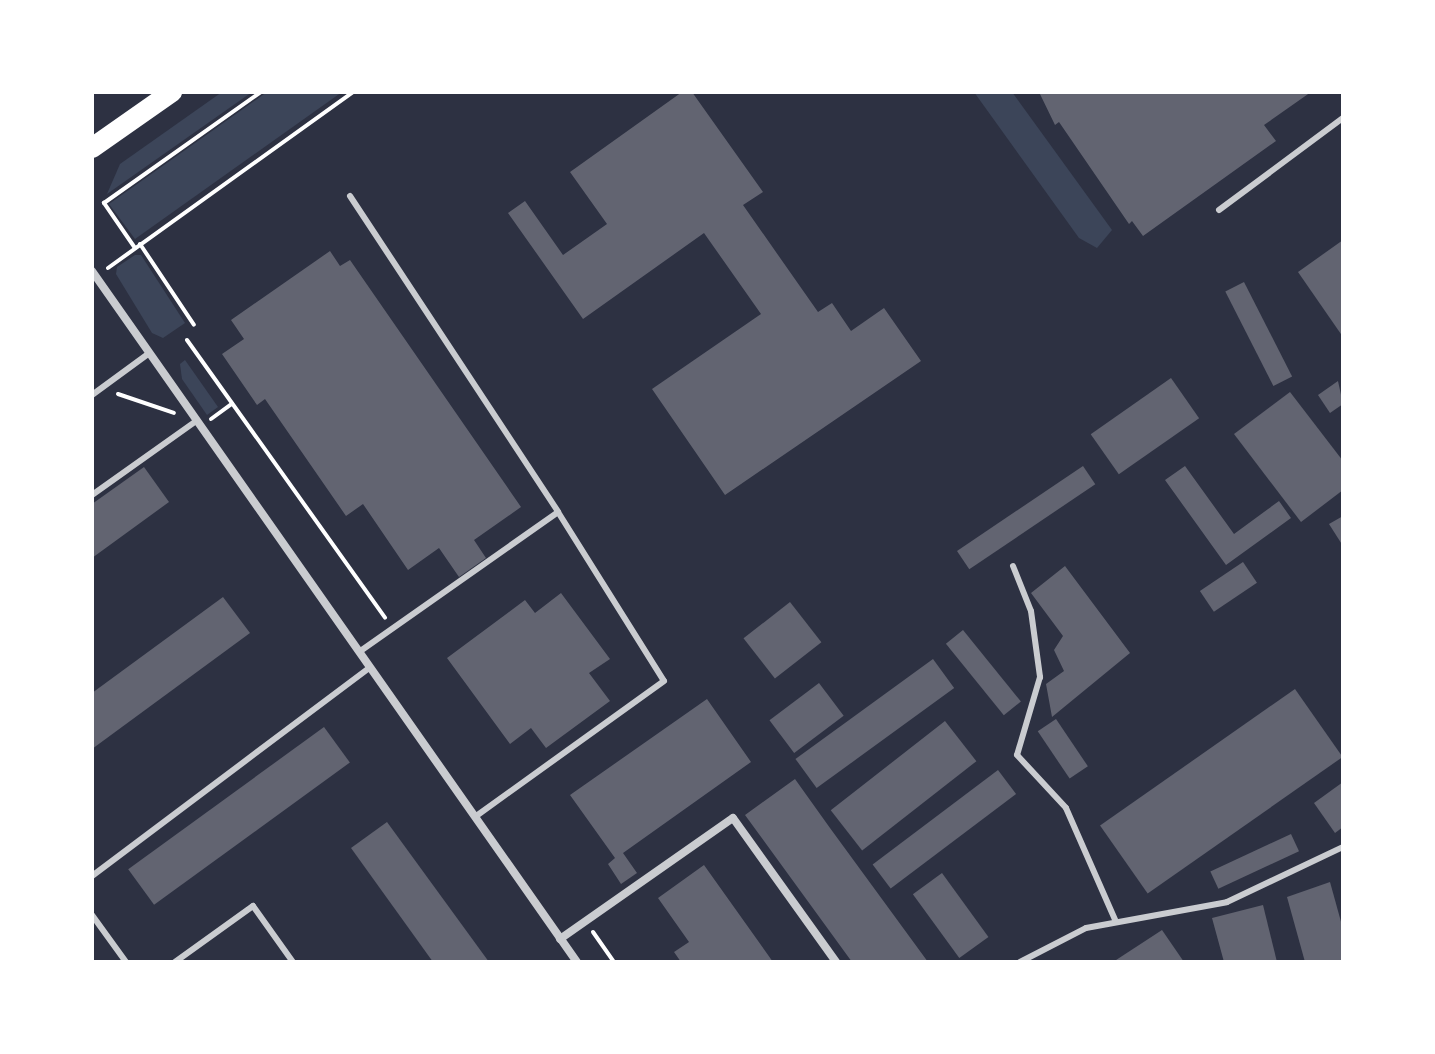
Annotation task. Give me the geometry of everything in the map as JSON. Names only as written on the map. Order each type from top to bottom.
[{"type":"main road","points":[[92,148],[172,92]]},
{"type":"street","points":[[94,274],[577,962]]},
{"type":"street","points":[[560,939],[733,818],[836,962]]},
{"type":"lane","points":[[1219,210],[1343,118]]},
{"type":"lane","points":[[350,196],[558,512],[664,681],[475,817]]},
{"type":"lane","points":[[92,395],[148,354]]},
{"type":"lane","points":[[92,495],[196,421]]},
{"type":"lane","points":[[359,652],[558,512]]},
{"type":"lane","points":[[1013,566],[1031,611],[1040,677],[1017,755],[1066,808],[1116,922]]},
{"type":"lane","points":[[92,876],[370,667]]},
{"type":"lane","points":[[1020,962],[1086,928],[1227,902],[1343,847]]},
{"type":"lane","points":[[175,962],[253,906],[293,962]]},
{"type":"lane","points":[[92,915],[126,962]]},
{"type":"path","points":[[135,248],[104,203],[261,92]]},
{"type":"path","points":[[94,274],[353,92]]},
{"type":"path","points":[[140,244],[194,325]]},
{"type":"path","points":[[187,340],[393,629]]},
{"type":"path","points":[[101,389],[196,421]]},
{"type":"path","points":[[210,420],[232,404]]},
{"type":"path","points":[[584,921],[614,962]]},
{"type":"shaded area","points":[[222,92],[252,92],[107,194],[120,164]]},
{"type":"shaded area","points":[[267,92],[342,92],[135,239],[109,204]]},
{"type":"shaded area","points":[[974,92],[1012,92],[1112,230],[1097,248],[1079,238]]},
{"type":"shaded area","points":[[135,255],[141,255],[185,323],[163,338],[152,333],[116,274],[117,267]]},
{"type":"shaded area","points":[[185,360],[218,407],[207,415],[182,379],[180,364]]},
{"type":"building","points":[[682,92],[692,92],[763,192],[743,205],[818,312],[832,303],[851,331],[884,308],[921,361],[725,495],[652,389],[761,314],[704,233],[583,319],[508,213],[525,201],[563,255],[607,224],[570,172]]},
{"type":"building","points":[[1039,92],[1311,92],[1264,125],[1276,141],[1143,236],[1132,221],[1129,224],[1059,122],[1055,125]]},
{"type":"building","points":[[1343,240],[1343,337],[1298,272]]},
{"type":"building","points":[[330,251],[340,266],[350,260],[521,507],[474,540],[486,558],[459,577],[439,548],[408,570],[363,504],[346,516],[265,399],[257,405],[222,354],[244,339],[231,320]]},
{"type":"building","points":[[1244,282],[1292,376],[1273,386],[1225,292]]},
{"type":"building","points":[[1171,378],[1199,418],[1119,474],[1091,434]]},
{"type":"building","points":[[1338,381],[1343,404],[1330,413],[1318,395]]},
{"type":"building","points":[[1290,392],[1343,461],[1343,490],[1301,522],[1234,434]]},
{"type":"building","points":[[1083,466],[1095,484],[969,569],[957,551]]},
{"type":"building","points":[[1185,466],[1234,534],[1279,501],[1291,518],[1226,565],[1165,480]]},
{"type":"building","points":[[144,467],[169,502],[92,558],[92,504]]},
{"type":"building","points":[[1343,516],[1343,546],[1329,524]]},
{"type":"building","points":[[1243,562],[1257,583],[1214,612],[1200,591]]},
{"type":"building","points":[[1065,566],[1130,653],[1052,717],[1046,684],[1064,671],[1054,650],[1063,636],[1031,593]]},
{"type":"building","points":[[561,593],[610,659],[589,673],[610,701],[546,748],[531,728],[510,744],[447,658],[525,600],[535,613]]},
{"type":"building","points":[[223,597],[250,633],[92,749],[92,693]]},
{"type":"building","points":[[790,602],[821,642],[775,679],[744,638]]},
{"type":"building","points":[[963,630],[1021,701],[1004,715],[946,644]]},
{"type":"building","points":[[933,659],[954,688],[817,788],[795,759]]},
{"type":"building","points":[[819,683],[844,716],[794,753],[769,720]]},
{"type":"building","points":[[1295,689],[1343,757],[1148,894],[1100,826]]},
{"type":"building","points":[[707,699],[751,762],[623,853],[637,873],[621,884],[608,864],[615,858],[570,795]]},
{"type":"building","points":[[1056,719],[1088,766],[1070,779],[1038,731]]},
{"type":"building","points":[[945,721],[976,761],[862,850],[831,810]]},
{"type":"building","points":[[324,727],[350,763],[154,905],[128,869]]},
{"type":"building","points":[[998,770],[1016,794],[891,888],[873,864]]},
{"type":"building","points":[[795,779],[928,962],[852,962],[745,815]]},
{"type":"building","points":[[1343,782],[1343,827],[1335,833],[1314,803]]},
{"type":"building","points":[[387,822],[489,962],[433,962],[351,848]]},
{"type":"building","points":[[1291,834],[1299,851],[1218,889],[1210,872]]},
{"type":"building","points":[[704,865],[773,962],[681,962],[674,952],[689,942],[658,898]]},
{"type":"building","points":[[942,873],[988,937],[959,958],[913,894]]},
{"type":"building","points":[[1330,882],[1343,929],[1343,962],[1305,962],[1287,897]]},
{"type":"building","points":[[1263,905],[1277,962],[1224,962],[1212,918]]},
{"type":"building","points":[[1162,930],[1184,962],[1113,962]]}]
